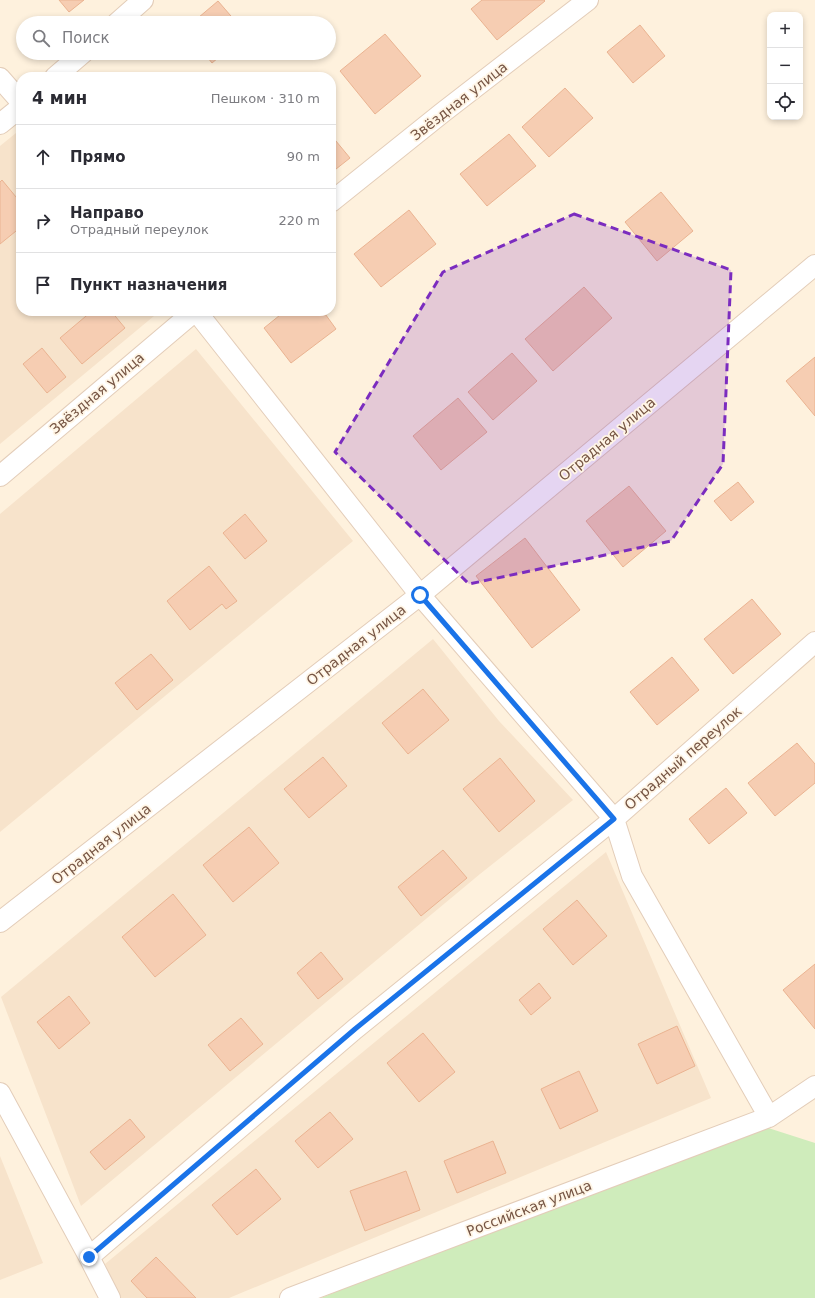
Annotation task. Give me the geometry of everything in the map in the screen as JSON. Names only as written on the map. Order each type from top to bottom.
[{"type":"street","points":[[125,16],[143,0]]},
{"type":"street","name":"Звёздная улица","points":[[336,198],[442,113],[588,0]]},
{"type":"street","points":[[61,72],[75,60]]},
{"type":"street","points":[[0,78],[16,96]]},
{"type":"street","points":[[0,124],[16,111]]},
{"type":"street","name":"Отрадная улица","points":[[0,922],[420,595],[815,265]]},
{"type":"street","name":"Звёздная улица","points":[[0,476],[189,316]]},
{"type":"street","points":[[199,316],[420,595],[614,819],[632,876],[768,1117]]},
{"type":"street","name":"Отрадный переулок","points":[[89,1257],[355,1029],[614,819],[815,642]]},
{"type":"street","name":"Российская улица","points":[[290,1298],[768,1117],[815,1086]]},
{"type":"street","points":[[0,1093],[110,1298]]},
{"type":"highlighted area","points":[[574,214],[731,270],[723,464],[671,541],[469,584],[335,452],[443,272]]},
{"type":"shaded area","points":[[16,133],[16,316],[154,316],[0,444],[0,146]]},
{"type":"shaded area","points":[[196,349],[353,541],[0,832],[0,514]]},
{"type":"shaded area","points":[[433,639],[499,721],[573,800],[480,874],[81,1206],[1,997]]},
{"type":"shaded area","points":[[606,852],[711,1098],[229,1298],[121,1298],[105,1264]]},
{"type":"shaded area","points":[[0,1156],[43,1263],[0,1280]]},
{"type":"green space","points":[[743,1120],[815,1143],[815,1298],[321,1298]]},
{"type":"building","points":[[59,0],[84,0],[69,12]]},
{"type":"building","points":[[482,0],[545,1],[497,40],[471,9]]},
{"type":"building","points":[[218,1],[231,16],[200,16]]},
{"type":"building","points":[[640,25],[665,56],[633,83],[607,52]]},
{"type":"building","points":[[385,34],[421,76],[375,114],[340,71]]},
{"type":"building","points":[[565,88],[593,118],[549,157],[522,127]]},
{"type":"building","points":[[509,134],[536,166],[487,206],[460,174]]},
{"type":"building","points":[[336,141],[350,158],[336,169]]},
{"type":"building","points":[[2,180],[16,197],[16,231],[0,244],[0,182]]},
{"type":"building","points":[[661,192],[693,231],[657,261],[625,222]]},
{"type":"building","points":[[409,210],[436,244],[381,287],[354,254]]},
{"type":"building","points":[[584,287],[612,318],[553,371],[525,339]]},
{"type":"building","points":[[86,316],[115,316],[125,328],[82,364],[60,338]]},
{"type":"building","points":[[279,316],[327,316],[336,329],[291,363],[264,328]]},
{"type":"building","points":[[42,348],[66,377],[47,393],[23,364]]},
{"type":"building","points":[[512,353],[537,381],[493,420],[468,392]]},
{"type":"building","points":[[815,357],[815,416],[786,381]]},
{"type":"building","points":[[458,398],[487,432],[441,470],[413,436]]},
{"type":"building","points":[[738,482],[754,502],[731,521],[714,501]]},
{"type":"building","points":[[629,486],[666,531],[623,567],[586,521]]},
{"type":"building","points":[[245,514],[267,541],[245,559],[223,533]]},
{"type":"building","points":[[525,538],[580,610],[532,648],[476,576]]},
{"type":"building","points":[[209,566],[237,601],[226,609],[222,604],[190,630],[167,601]]},
{"type":"building","points":[[752,599],[781,634],[733,674],[704,639]]},
{"type":"building","points":[[151,654],[173,680],[137,710],[115,683]]},
{"type":"building","points":[[672,657],[699,690],[657,725],[630,692]]},
{"type":"building","points":[[423,689],[449,720],[408,754],[382,723]]},
{"type":"building","points":[[797,743],[815,764],[815,783],[775,816],[748,783]]},
{"type":"building","points":[[323,757],[347,786],[309,818],[284,789]]},
{"type":"building","points":[[500,758],[535,801],[499,832],[463,789]]},
{"type":"building","points":[[726,788],[747,813],[709,844],[689,819]]},
{"type":"building","points":[[249,827],[279,863],[233,902],[203,865]]},
{"type":"building","points":[[443,850],[467,878],[421,916],[398,887]]},
{"type":"building","points":[[173,894],[206,935],[155,977],[122,937]]},
{"type":"building","points":[[577,900],[607,936],[573,965],[543,929]]},
{"type":"building","points":[[321,952],[343,979],[318,999],[297,973]]},
{"type":"building","points":[[815,964],[815,1029],[783,990]]},
{"type":"building","points":[[539,983],[551,998],[531,1015],[519,1000]]},
{"type":"building","points":[[69,996],[90,1023],[59,1049],[37,1022]]},
{"type":"building","points":[[241,1018],[263,1044],[230,1071],[208,1045]]},
{"type":"building","points":[[677,1026],[695,1066],[657,1084],[638,1044]]},
{"type":"building","points":[[423,1033],[455,1072],[419,1102],[387,1063]]},
{"type":"building","points":[[579,1071],[598,1111],[560,1129],[541,1089]]},
{"type":"building","points":[[330,1112],[353,1139],[318,1168],[295,1141]]},
{"type":"building","points":[[130,1119],[145,1137],[105,1170],[90,1152]]},
{"type":"building","points":[[493,1141],[506,1173],[457,1193],[444,1161]]},
{"type":"building","points":[[256,1169],[281,1199],[237,1235],[212,1205]]},
{"type":"building","points":[[406,1171],[420,1210],[365,1231],[350,1191]]},
{"type":"building","points":[[156,1257],[196,1298],[147,1298],[131,1281]]},
{"type":"route","points":[[89,1257],[355,1029],[614,819],[420,595]]}]
